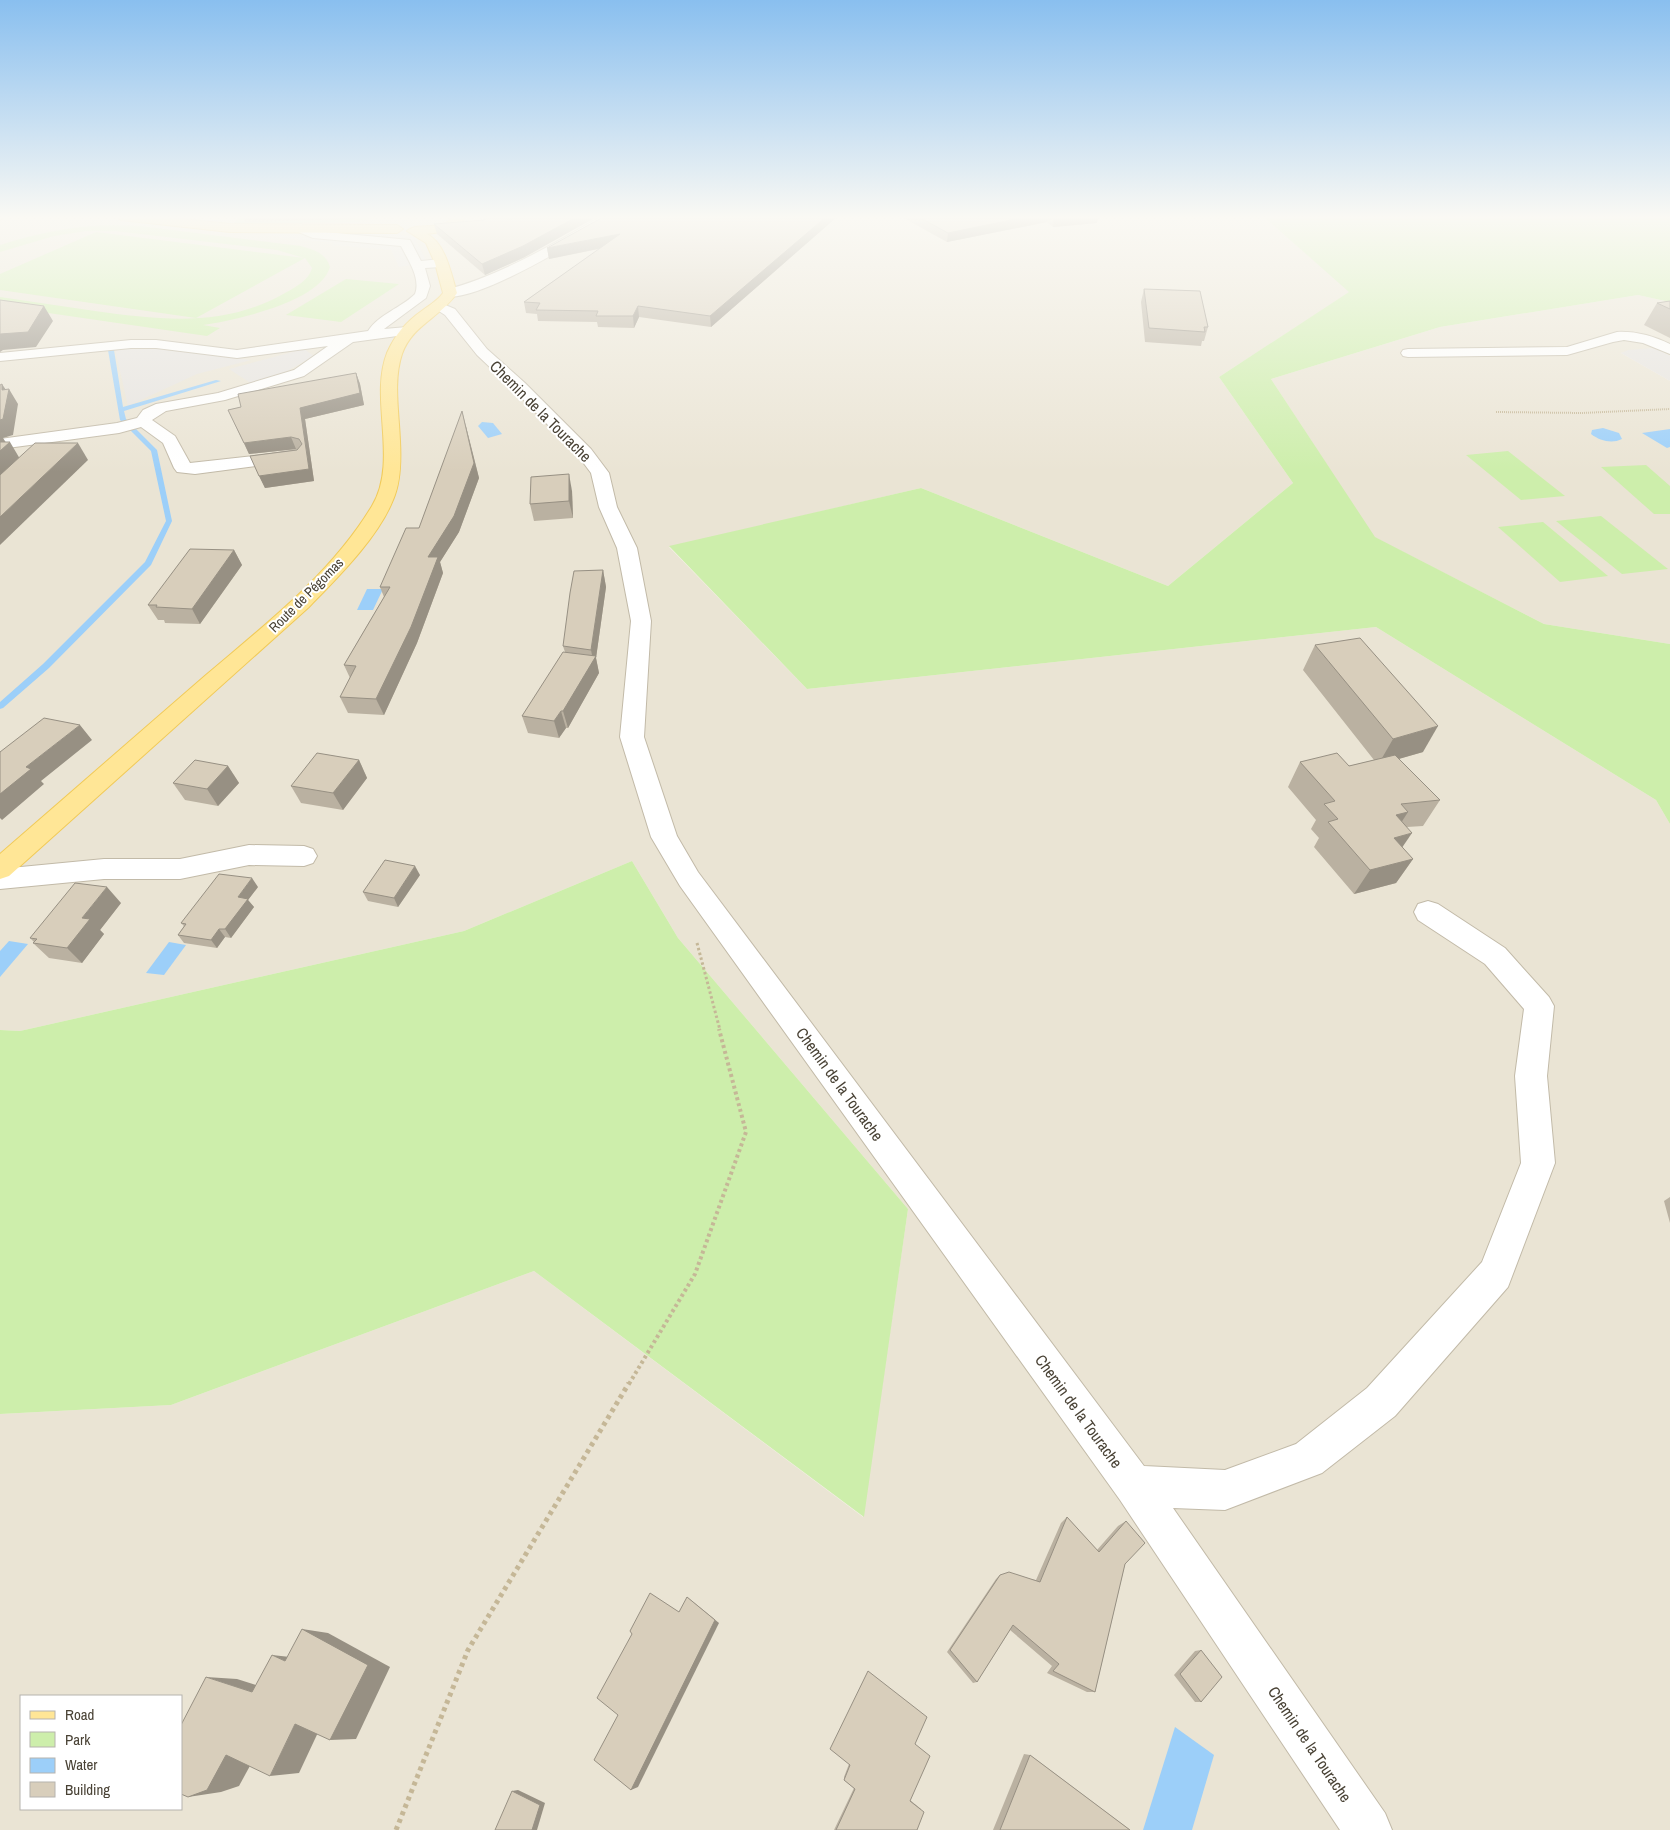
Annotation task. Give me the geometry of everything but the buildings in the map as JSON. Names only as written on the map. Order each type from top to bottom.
[{"type":"main road","name":"Route de Pégomas","points":[[0,869],[302,603],[339,564],[365,531],[385,500],[392,474],[391,371],[394,352],[407,331],[420,317],[441,301]]},
{"type":"street","points":[[373,335],[378,327],[414,301]]},
{"type":"street","name":"Chemin de la Tourache","points":[[445,301],[450,312],[482,352],[519,386],[585,453],[600,473],[608,507],[627,548],[641,622],[632,737],[664,837],[689,879],[1134,1486],[1368,1830]]},
{"type":"street","points":[[0,357],[130,344],[156,344],[237,354],[407,331]]},
{"type":"street","points":[[1408,352],[1567,351],[1586,347],[1610,338],[1630,336],[1655,342],[1670,350]]},
{"type":"street","points":[[0,444],[119,428],[140,422],[149,413],[162,407],[219,397],[266,384],[299,373],[349,338]]},
{"type":"street","points":[[140,422],[160,430],[173,442],[183,468],[195,469],[296,456]]},
{"type":"street","points":[[37,455],[56,437]]},
{"type":"street","points":[[0,879],[104,869],[180,869],[249,856],[304,856]]},
{"type":"street","points":[[1134,1486],[1225,1490],[1308,1459],[1381,1402],[1495,1274],[1538,1163],[1531,1076],[1539,1006],[1496,956],[1428,912]]},
{"type":"path","points":[[1496,412],[1582,413],[1670,409]]},
{"type":"path","points":[[396,1830],[468,1650],[695,1274],[746,1132],[706,970],[694,935]]},
{"type":"shaded area","points":[[0,301],[1336,301],[1219,377],[1293,483],[1168,586],[921,488],[669,547],[807,689],[1376,627],[1656,800],[1670,824],[1670,1830],[0,1830],[0,1414],[171,1405],[534,1271],[863,1517],[908,1209],[678,938],[632,861],[464,931],[20,1031],[0,1030]]},
{"type":"shaded area","points":[[1598,301],[1670,302],[1670,356],[1654,348],[1621,353],[1670,381],[1670,644],[1544,624],[1374,537],[1271,379],[1440,327]]},
{"type":"shaded area","points":[[145,346],[251,360],[197,374],[128,406],[115,349]]},
{"type":"shaded area","points":[[1654,348],[1670,356],[1670,381],[1621,353],[1628,350]]},
{"type":"shaded area","points":[[304,349],[314,356],[273,379],[252,384],[229,369]]},
{"type":"green space","points":[[0,301],[30,301],[144,317],[192,318],[239,312],[267,301],[288,301],[255,314],[203,325],[220,328],[207,336],[0,306]]},
{"type":"green space","points":[[80,301],[226,301],[194,318]]},
{"type":"green space","points":[[309,301],[372,301],[341,322],[286,315]]},
{"type":"green space","points":[[1335,301],[1598,301],[1440,327],[1271,379],[1375,537],[1544,624],[1670,644],[1670,824],[1656,800],[1376,627],[807,689],[669,546],[921,488],[1168,586],[1293,483],[1219,377]]},
{"type":"green space","points":[[1508,451],[1565,496],[1521,500],[1466,455]]},
{"type":"green space","points":[[1646,465],[1670,486],[1670,514],[1654,514],[1601,467]]},
{"type":"green space","points":[[1601,516],[1668,569],[1622,574],[1556,521]]},
{"type":"green space","points":[[1543,522],[1608,576],[1560,582],[1498,527]]},
{"type":"green space","points":[[632,861],[678,938],[908,1209],[864,1517],[534,1271],[171,1405],[0,1414],[0,1030],[20,1031],[464,931]]},
{"type":"water","points":[[482,422],[493,423],[502,434],[488,438],[478,426]]},
{"type":"water","points":[[1603,428],[1619,433],[1622,439],[1606,441],[1591,434],[1592,430]]},
{"type":"water","points":[[1670,429],[1670,447],[1667,448],[1642,433]]},
{"type":"water","points":[[367,589],[383,589],[373,610],[357,610]]},
{"type":"water","points":[[9,941],[28,944],[0,977],[0,951]]},
{"type":"water","points":[[169,942],[186,945],[164,975],[146,973]]},
{"type":"water","points":[[1175,1727],[1214,1755],[1192,1830],[1143,1830]]},
{"type":"waterway","points":[[111,350],[121,410]]},
{"type":"waterway","points":[[121,410],[218,381]]},
{"type":"waterway","points":[[0,706],[46,666],[148,563],[169,521],[154,450],[123,420],[121,410]]}]
